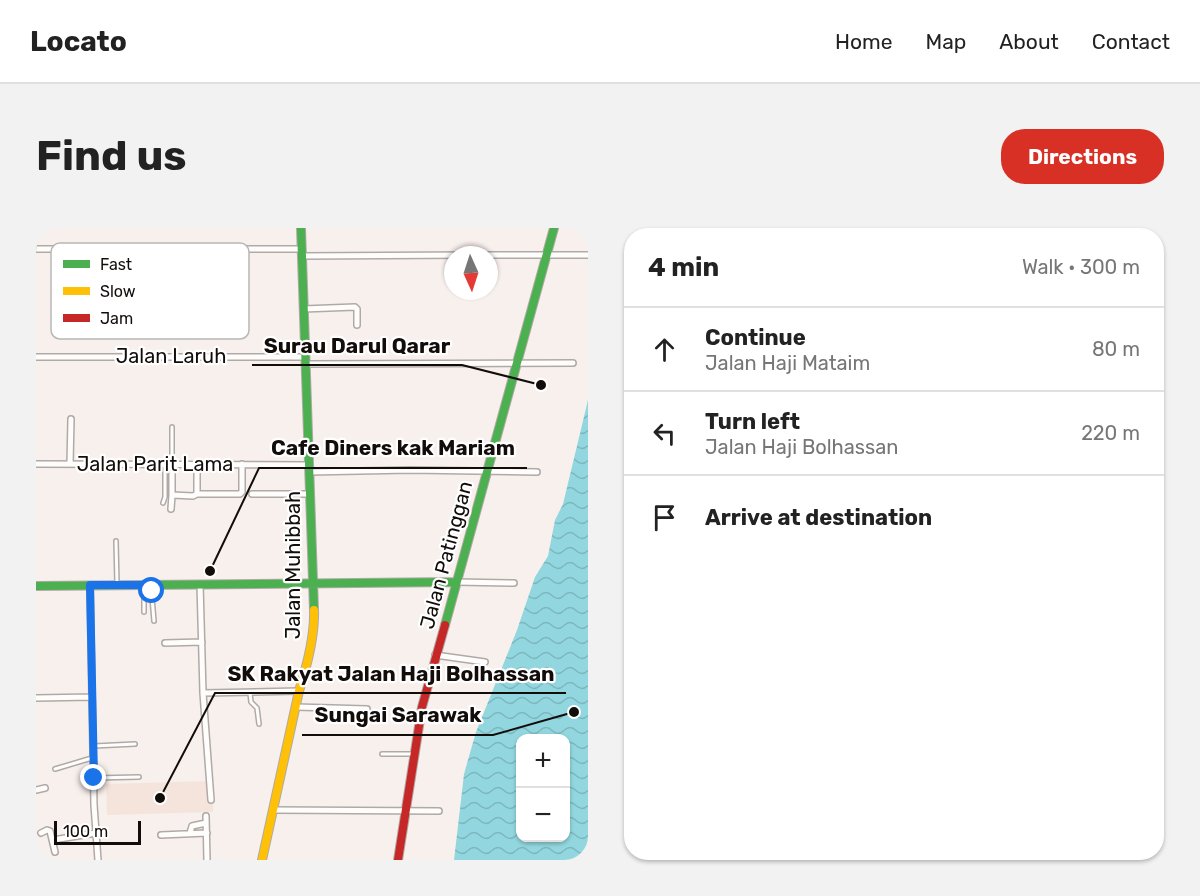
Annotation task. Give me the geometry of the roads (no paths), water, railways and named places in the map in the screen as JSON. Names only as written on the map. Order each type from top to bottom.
[{"type":"main road","name":"Jalan Muhibbah","points":[[262,860],[299,691],[306,669],[312,630],[314,583],[301,228]]},
{"type":"main road","name":"Jalan Patinggan","points":[[398,860],[422,707],[554,228]]},
{"type":"main road","points":[[36,586],[456,582]]},
{"type":"street","points":[[36,249],[51,249]]},
{"type":"street","points":[[249,251],[444,255]]},
{"type":"street","points":[[498,255],[588,255]]},
{"type":"street","points":[[303,309],[355,307],[357,325]]},
{"type":"street","name":"Jalan Laruh","points":[[36,357],[573,363]]},
{"type":"street","points":[[70,464],[71,419]]},
{"type":"street","name":"Jalan Parit Lama","points":[[36,464],[242,464],[309,468],[537,472]]},
{"type":"street","points":[[168,464],[172,495],[171,509]]},
{"type":"street","points":[[197,464],[197,494]]},
{"type":"street","points":[[172,495],[240,494],[242,492],[242,464]]},
{"type":"street","points":[[252,494],[310,494]]},
{"type":"street","points":[[456,582],[514,583]]},
{"type":"street","points":[[200,584],[203,693],[211,801]]},
{"type":"street","points":[[90,585],[98,860]]},
{"type":"street","points":[[165,643],[202,642]]},
{"type":"street","points":[[435,656],[485,662]]},
{"type":"street","points":[[203,693],[299,691]]},
{"type":"street","points":[[36,698],[92,697]]},
{"type":"street","points":[[296,707],[367,709]]},
{"type":"street","points":[[36,790],[45,788]]},
{"type":"street","points":[[273,810],[440,811]]},
{"type":"street","points":[[190,833],[192,826],[206,819],[207,860]]},
{"type":"street","points":[[41,833],[50,831],[55,852]]},
{"type":"street","points":[[53,840],[96,833]]},
{"type":"street","points":[[161,835],[207,833]]},
{"type":"lane","points":[[163,503],[172,427]]},
{"type":"lane","points":[[116,541],[117,584]]},
{"type":"lane","points":[[144,612],[148,585]]},
{"type":"lane","points":[[148,585],[154,621]]},
{"type":"lane","points":[[250,692],[250,700],[257,708],[259,724]]},
{"type":"lane","points":[[94,746],[135,744]]},
{"type":"lane","points":[[382,754],[414,754]]},
{"type":"lane","points":[[55,769],[94,758]]},
{"type":"lane","points":[[94,778],[139,777]]},
{"type":"water","points":[[588,400],[588,860],[454,860],[464,774],[476,732],[517,630],[535,577],[548,556],[555,520],[563,504]]},
{"type":"place","name":"Surau Darul Qarar","points":[[541,385]]},
{"type":"place","name":"Cafe Diners kak Mariam","points":[[210,571]]},
{"type":"place","name":"Sungai Sarawak","points":[[574,712]]},
{"type":"place","name":"SK Rakyat Jalan Haji Bolhassan","points":[[160,798]]}]
